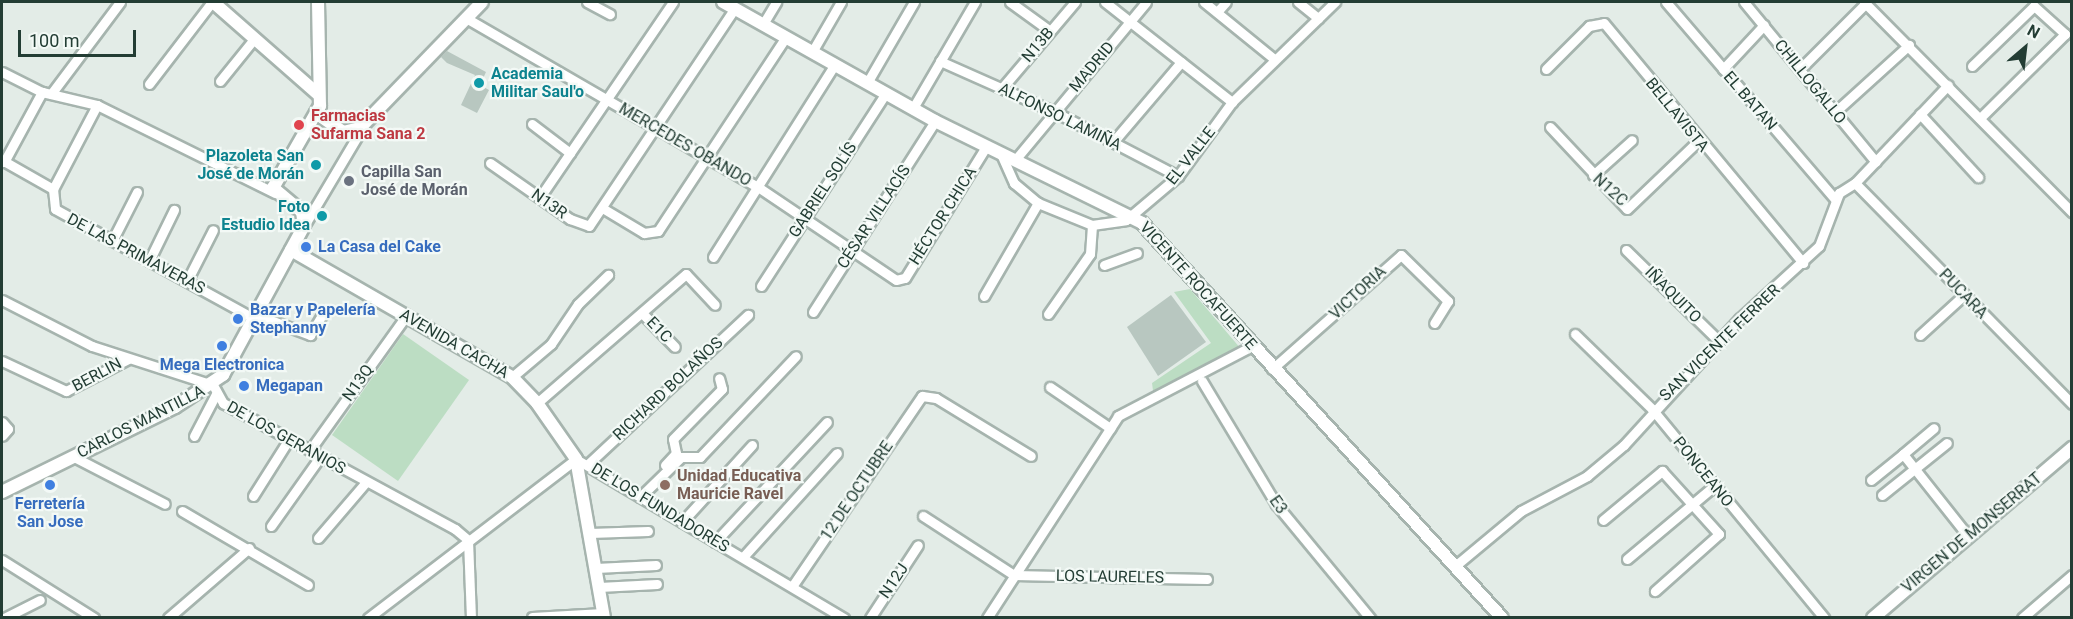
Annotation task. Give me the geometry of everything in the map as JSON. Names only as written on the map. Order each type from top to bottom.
[{"type":"street","points":[[97,105],[53,189],[3,161],[46,93],[120,2]]},
{"type":"street","points":[[149,84],[213,2],[319,95]]},
{"type":"street","points":[[275,193],[280,172],[316,113],[319,95],[318,2]]},
{"type":"street","points":[[304,226],[364,124],[482,2]]},
{"type":"street","points":[[587,2],[610,14]]},
{"type":"street","points":[[540,197],[609,100],[673,2]]},
{"type":"street","name":"VICENTE ROCAFUERTE","points":[[723,2],[935,121],[1133,216],[1164,243],[1272,369],[1502,618]]},
{"type":"street","points":[[763,24],[776,2]]},
{"type":"street","points":[[812,52],[842,2]]},
{"type":"street","points":[[867,83],[915,2]]},
{"type":"street","points":[[913,108],[975,2]]},
{"type":"street","points":[[1010,2],[1050,31]]},
{"type":"street","name":"N13B","points":[[1002,88],[1075,2]]},
{"type":"street","points":[[1105,2],[1232,102]]},
{"type":"street","name":"MADRID","points":[[1015,160],[1146,2]]},
{"type":"street","points":[[1204,2],[1273,58]]},
{"type":"street","points":[[1217,12],[1226,2]]},
{"type":"street","points":[[1298,2],[1318,18]]},
{"type":"street","name":"EL VALLE","points":[[1092,225],[1133,216],[1178,176],[1232,102],[1273,58],[1335,2]]},
{"type":"street","name":"EL BATAN","points":[[1667,2],[1835,199]]},
{"type":"street","name":"CHILLOGALLO","points":[[1744,2],[1875,162]]},
{"type":"street","points":[[1800,69],[1865,3],[2072,212]]},
{"type":"street","points":[[1972,66],[2029,8],[2038,7],[2068,40],[1980,118]]},
{"type":"street","points":[[735,8],[604,209],[654,234],[708,157],[786,37]]},
{"type":"street","name":"MERCEDES OBANDO","points":[[466,18],[658,127],[758,187],[898,281]]},
{"type":"street","name":"BELLAVISTA","points":[[1546,69],[1589,26],[1601,22],[1698,141],[1803,263]]},
{"type":"street","points":[[1723,69],[1764,25]]},
{"type":"street","points":[[220,81],[254,39]]},
{"type":"street","points":[[1835,112],[1909,45]]},
{"type":"street","name":"ALFONSO LAMIÑA","points":[[940,61],[1055,112],[1178,176]]},
{"type":"street","points":[[1113,142],[1181,62]]},
{"type":"street","points":[[713,257],[835,64]]},
{"type":"street","points":[[2,72],[46,93],[97,105],[275,193],[302,212],[304,226]]},
{"type":"street","points":[[1835,199],[1855,183],[1948,85]]},
{"type":"street","name":"GABRIEL SOLÍS","points":[[761,286],[886,93]]},
{"type":"street","points":[[316,113],[343,132],[364,124]]},
{"type":"street","points":[[1920,114],[1978,177]]},
{"type":"street","name":"CÉSAR VILLACÍS","points":[[813,312],[935,121]]},
{"type":"street","points":[[532,123],[570,153]]},
{"type":"street","name":"N12C","points":[[1550,127],[1593,175],[1630,208],[1698,141]]},
{"type":"street","points":[[1593,175],[1632,140]]},
{"type":"street","name":"HÉCTOR CHICA","points":[[898,281],[905,278],[986,147]]},
{"type":"street","points":[[1001,154],[1014,183],[1038,203],[1092,225],[1090,254],[1048,314]]},
{"type":"street","name":"N13R","points":[[490,163],[586,226],[604,209]]},
{"type":"street","name":"PUCARA","points":[[1855,183],[2072,404]]},
{"type":"street","name":"DE LAS PRIMAVERAS","points":[[53,189],[58,212],[256,316],[310,335],[321,316]]},
{"type":"street","points":[[112,241],[137,192]]},
{"type":"street","name":"SAN VICENTE FERRER","points":[[1455,566],[1521,511],[1605,462],[1719,341],[1803,263],[1826,235],[1835,199]]},
{"type":"street","points":[[984,296],[1038,203]]},
{"type":"street","points":[[149,261],[174,210]]},
{"type":"street","name":"CARLOS MANTILLA","points":[[2,492],[215,390],[304,226]]},
{"type":"street","points":[[187,281],[213,230]]},
{"type":"street","name":"AVENIDA CACHA","points":[[291,250],[512,377],[537,404],[576,459],[604,615]]},
{"type":"street","name":"IÑAQUITO","points":[[1626,250],[1719,341]]},
{"type":"street","points":[[1104,265],[1137,253]]},
{"type":"street","name":"VICTORIA","points":[[1272,369],[1401,255],[1448,301],[1434,323]]},
{"type":"street","points":[[537,404],[686,274],[715,305]]},
{"type":"street","points":[[512,377],[551,344],[578,304],[608,275]]},
{"type":"street","points":[[1920,335],[1964,295]]},
{"type":"street","name":"DE LOS GERANIOS","points":[[2,300],[128,358],[215,390],[223,403],[468,540]]},
{"type":"street","name":"E1C","points":[[642,313],[675,347]]},
{"type":"street","name":"N13Q","points":[[310,450],[406,315]]},
{"type":"street","name":"RICHARD BOLAÑOS","points":[[588,464],[748,315]]},
{"type":"street","name":"PONCEANO","points":[[1575,334],[1653,409],[1824,618]]},
{"type":"street","points":[[987,618],[1118,416],[1252,346]]},
{"type":"street","points":[[638,496],[681,457],[700,457],[796,356]]},
{"type":"street","name":"BERLIN","points":[[2,361],[66,391],[128,358]]},
{"type":"street","points":[[638,496],[674,454],[676,435],[722,389],[719,378]]},
{"type":"street","name":"E3","points":[[1202,381],[1276,504],[1370,618]]},
{"type":"street","points":[[1050,387],[1110,428]]},
{"type":"street","points":[[194,436],[215,390]]},
{"type":"street","name":"12 DE OCTUBRE","points":[[793,585],[922,396],[936,398],[1031,456]]},
{"type":"street","points":[[2,422],[8,426],[3,435]]},
{"type":"street","points":[[715,542],[827,422]]},
{"type":"street","points":[[1871,480],[1934,428]]},
{"type":"street","points":[[253,496],[290,439]]},
{"type":"street","points":[[1882,495],[1947,443]]},
{"type":"street","points":[[682,522],[752,445]]},
{"type":"street","name":"VIRGEN DE MONSERRAT","points":[[1873,618],[2072,448]]},
{"type":"street","points":[[743,557],[837,453]]},
{"type":"street","points":[[1903,454],[1968,536]]},
{"type":"street","points":[[74,457],[165,504]]},
{"type":"street","points":[[271,526],[320,457]]},
{"type":"street","name":"DE LOS FUNDADORES","points":[[368,618],[576,459],[588,464],[715,542],[793,585],[840,616]]},
{"type":"street","points":[[1603,520],[1662,471],[1719,534],[1655,591]]},
{"type":"street","points":[[318,538],[366,482]]},
{"type":"street","points":[[1627,559],[1714,486]]},
{"type":"street","points":[[182,511],[249,548],[308,585]]},
{"type":"street","points":[[923,516],[1014,574]]},
{"type":"street","points":[[590,533],[648,531]]},
{"type":"street","points":[[468,540],[471,618]]},
{"type":"street","name":"N12J","points":[[870,618],[918,545]]},
{"type":"street","points":[[168,618],[249,548]]},
{"type":"street","points":[[2,560],[94,618]]},
{"type":"street","points":[[596,568],[656,565]]},
{"type":"street","name":"LOS LAURELES","points":[[1014,574],[1207,579]]},
{"type":"street","points":[[2022,618],[2072,575]]},
{"type":"street","points":[[599,587],[657,584]]},
{"type":"street","points":[[4,618],[40,600]]},
{"type":"street","points":[[532,618],[604,615]]},
{"type":"green space","points":[[1190,289],[1241,349],[1199,381],[1154,398],[1152,383],[1211,343],[1174,292]]},
{"type":"green space","points":[[403,334],[469,380],[398,481],[332,435]]},
{"type":"building","name":"Academia Militar Saul'o","points":[[447,51],[486,72],[480,85],[489,90],[477,113],[461,105],[475,75],[447,63],[441,57]]},
{"type":"building","points":[[1171,295],[1206,342],[1158,376],[1127,327]]},
{"type":"place","name":"Academia Militar Saul'o","points":[[479,83]]},
{"type":"place","name":"Farmacias Sufarma Sana 2","points":[[299,125]]},
{"type":"place","name":"Plazoleta San José de Morán","points":[[316,165]]},
{"type":"place","name":"Capilla San José de Morán","points":[[349,181]]},
{"type":"place","name":"Foto Estudio Idea","points":[[322,216]]},
{"type":"place","name":"La Casa del Cake","points":[[306,247]]},
{"type":"place","name":"Bazar y Papelería Stephanny","points":[[238,319]]},
{"type":"place","name":"Mega Electronica","points":[[222,346]]},
{"type":"place","name":"Megapan","points":[[244,386]]},
{"type":"place","name":"Ferretería San Jose","points":[[50,485]]},
{"type":"place","name":"Unidad Educativa Mauricie Ravel","points":[[665,485]]}]
